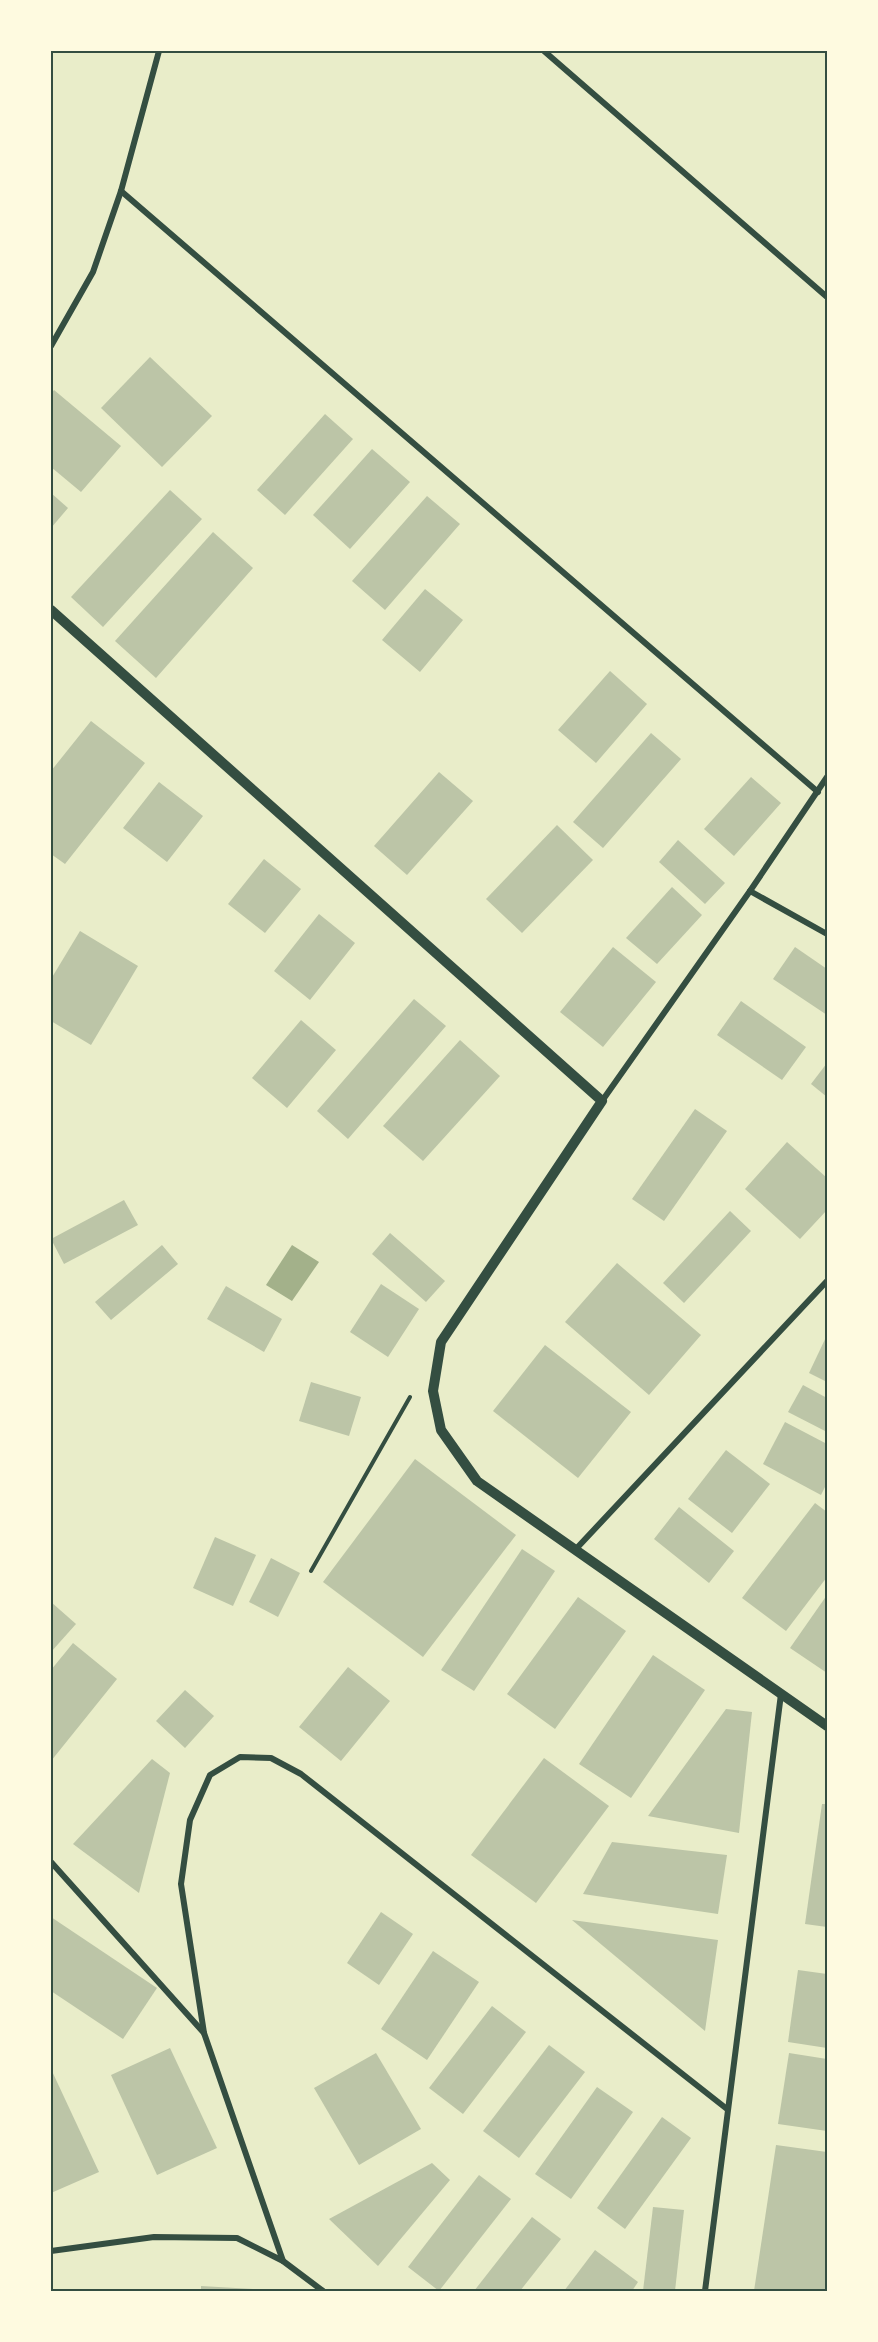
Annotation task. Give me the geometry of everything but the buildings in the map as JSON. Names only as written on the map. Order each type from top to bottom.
[{"type":"street","points":[[51,346],[93,272],[121,191],[159,51]]},
{"type":"street","points":[[544,51],[827,297]]},
{"type":"street","points":[[121,191],[818,792]]},
{"type":"street","points":[[51,610],[602,1101]]},
{"type":"street","points":[[827,777],[602,1101],[441,1342],[433,1391],[441,1430],[477,1480],[827,1726]]},
{"type":"street","points":[[750,891],[827,934]]},
{"type":"street","points":[[575,1550],[827,1281]]},
{"type":"street","points":[[705,2291],[781,1694]]},
{"type":"street","points":[[283,2261],[204,2033],[181,1884],[190,1820],[210,1775],[240,1757],[271,1758],[301,1774],[727,2109]]},
{"type":"street","points":[[51,1862],[204,2033]]},
{"type":"street","points":[[51,2251],[154,2237],[237,2238],[283,2261],[323,2291]]},
{"type":"path","points":[[311,1571],[412,1394]]},
{"type":"shaded area","points":[[292,1245],[319,1262],[292,1301],[266,1285]]}]
